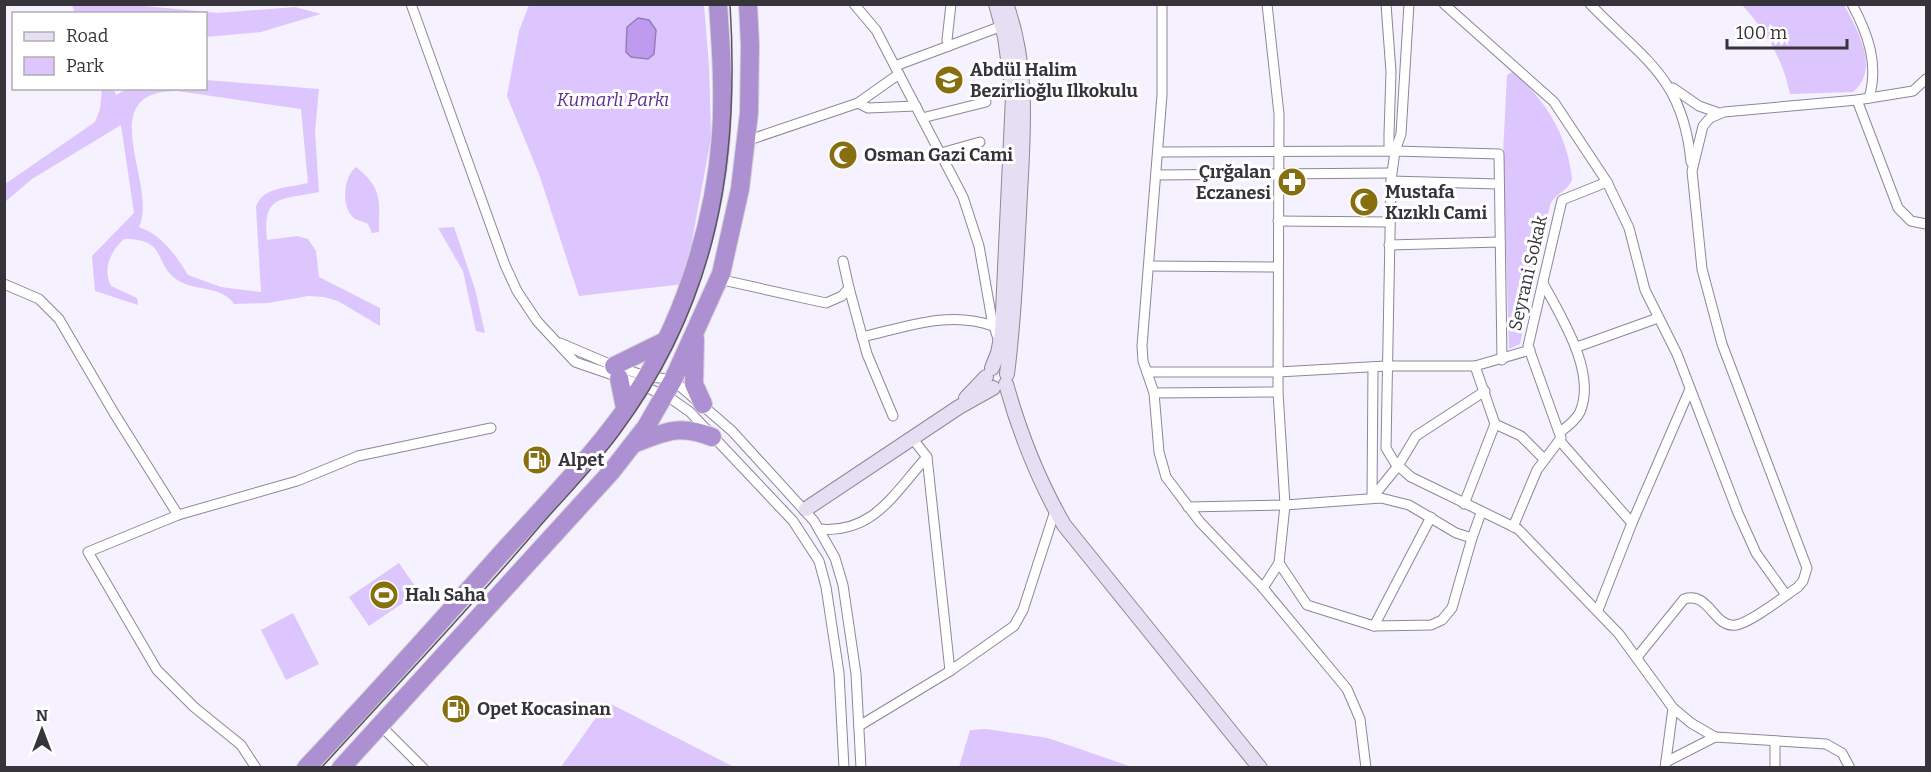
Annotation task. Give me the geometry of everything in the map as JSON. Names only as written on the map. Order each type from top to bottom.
[{"type":"highway","points":[[306,768],[538,513],[625,408],[644,380],[665,341],[696,261],[714,180],[721,138],[723,70],[718,4]]},
{"type":"highway","points":[[341,768],[611,472],[633,444],[669,388],[718,279],[740,189],[749,113],[748,4]]},
{"type":"highway","points":[[695,332],[694,384],[703,404]]},
{"type":"highway","points":[[625,408],[616,372],[665,341]]},
{"type":"highway","points":[[633,444],[675,428],[692,429],[712,437]]},
{"type":"street","points":[[411,4],[511,278],[537,321],[560,343],[616,372],[669,388],[703,404],[806,509],[819,530],[834,558],[843,585],[854,658],[861,768]]},
{"type":"street","points":[[854,4],[876,30],[956,182],[975,230],[993,326],[1000,344]]},
{"type":"street","points":[[949,46],[947,40],[951,4]]},
{"type":"street","points":[[1162,4],[1163,70],[1142,346],[1154,393],[1163,468],[1171,486],[1188,507],[1263,588],[1347,689],[1360,718],[1366,768]]},
{"type":"street","points":[[1263,588],[1280,563],[1285,505],[1278,392],[1277,267],[1280,152],[1278,84],[1267,4]]},
{"type":"street","points":[[1386,4],[1391,72],[1389,144],[1395,151]]},
{"type":"street","points":[[1409,4],[1401,134],[1395,151],[1391,177],[1386,448],[1398,466],[1411,477],[1518,529],[1598,610],[1638,656],[1673,708],[1691,723],[1715,737],[1832,746],[1842,753],[1850,768]]},
{"type":"street","points":[[1444,4],[1554,102],[1607,182],[1629,228],[1645,290],[1677,354],[1738,513],[1756,553],[1786,595]]},
{"type":"street","points":[[1590,4],[1649,60],[1669,85],[1689,101],[1719,113],[1857,100],[1913,92],[1926,79]]},
{"type":"street","points":[[1852,4],[1867,36],[1873,60],[1873,82],[1869,98]]},
{"type":"street","points":[[1001,5],[1002,26],[1012,77],[1013,107],[997,378],[1055,511],[1084,552],[1260,768]]},
{"type":"street","points":[[790,518],[912,438],[997,378],[1013,320],[1023,99],[1019,57],[1001,5]]},
{"type":"street","points":[[746,141],[858,103],[897,70],[949,46],[1002,26]]},
{"type":"street","points":[[1638,656],[1684,599],[1694,597],[1702,600],[1725,623],[1732,625],[1741,623],[1786,595],[1803,581],[1806,561],[1715,321],[1698,249],[1692,171],[1685,129],[1669,85]]},
{"type":"street","points":[[1857,100],[1898,208],[1911,221],[1926,224]]},
{"type":"street","points":[[922,118],[986,102]]},
{"type":"street","points":[[858,103],[868,108],[916,106]]},
{"type":"street","points":[[1692,171],[1700,132],[1707,122],[1719,113]]},
{"type":"street","points":[[941,153],[980,142]]},
{"type":"street","points":[[1158,152],[1395,151],[1498,154],[1502,360]]},
{"type":"street","points":[[1156,175],[1279,174],[1391,177],[1498,184]]},
{"type":"street","name":"Seyrani Sokak","points":[[1560,437],[1528,346],[1562,200],[1607,182]]},
{"type":"street","points":[[1278,221],[1389,222]]},
{"type":"street","points":[[1389,245],[1500,242]]},
{"type":"street","points":[[843,261],[862,337],[893,416]]},
{"type":"street","points":[[1149,266],[1277,267]]},
{"type":"street","points":[[718,279],[820,304],[837,299],[849,288]]},
{"type":"street","points":[[1513,527],[1537,470],[1579,414],[1582,403],[1583,386],[1577,347],[1543,283]]},
{"type":"street","points":[[4,284],[30,294],[53,312],[178,515]]},
{"type":"street","points":[[862,337],[950,318],[972,319],[993,326]]},
{"type":"street","points":[[1577,347],[1658,318]]},
{"type":"street","points":[[1147,372],[1278,372],[1386,366],[1475,366],[1530,350]]},
{"type":"street","points":[[1464,504],[1495,424],[1475,366]]},
{"type":"street","points":[[1371,498],[1373,367]]},
{"type":"street","points":[[644,380],[669,388],[712,437],[790,518],[814,551],[825,579],[839,673],[844,768]]},
{"type":"street","points":[[1598,610],[1632,523],[1690,389]]},
{"type":"street","points":[[1371,498],[1398,466],[1416,436],[1485,391]]},
{"type":"street","points":[[1154,393],[1278,392]]},
{"type":"street","points":[[1495,424],[1521,436],[1544,459]]},
{"type":"street","points":[[256,768],[241,745],[194,707],[157,670],[88,552],[178,515],[297,481],[358,456],[491,428]]},
{"type":"street","points":[[1560,437],[1632,523]]},
{"type":"street","points":[[912,438],[927,457],[950,671]]},
{"type":"street","points":[[819,530],[848,528],[871,519],[927,457]]},
{"type":"street","points":[[1188,507],[1285,505],[1371,498],[1400,501],[1431,517],[1456,534],[1472,538]]},
{"type":"street","points":[[859,726],[950,671],[1005,634],[1017,621],[1055,511]]},
{"type":"street","points":[[1280,563],[1307,605],[1374,626],[1431,625],[1446,617],[1456,600],[1481,513]]},
{"type":"street","points":[[1374,626],[1431,517]]},
{"type":"street","points":[[1666,765],[1673,708]]},
{"type":"street","points":[[380,725],[423,768]]},
{"type":"street","points":[[1666,765],[1715,737]]},
{"type":"street","points":[[1775,741],[1775,768]]},
{"type":"green space","points":[[72,5],[134,5],[218,13],[295,7],[321,14],[261,32],[207,37],[207,12],[75,12]]},
{"type":"green space","name":"Kumarlı Parkı","points":[[529,5],[704,5],[709,65],[711,138],[684,284],[579,296],[539,174],[507,96],[519,31]]},
{"type":"green space","points":[[1742,5],[1844,5],[1864,49],[1866,61],[1861,83],[1853,92],[1790,94],[1778,57],[1759,25]]},
{"type":"green space","points":[[1512,72],[1535,94],[1553,119],[1566,148],[1572,179],[1550,205],[1520,344],[1509,349],[1503,154],[1507,75]]},
{"type":"green space","points":[[207,80],[319,89],[315,131],[319,192],[285,199],[271,207],[266,225],[267,240],[297,236],[308,239],[316,251],[319,277],[380,308],[380,326],[338,301],[324,297],[308,296],[268,303],[234,304],[229,298],[216,291],[179,281],[165,268],[154,248],[138,240],[124,239],[119,244],[109,260],[107,273],[111,286],[137,298],[138,305],[95,291],[92,256],[134,213],[121,125],[32,179],[5,202],[5,184],[95,122],[100,109],[102,90],[114,90],[116,95],[125,90],[207,90]],"holes":[[[177,91],[301,109],[308,183],[270,191],[259,200],[256,207],[261,292],[221,287],[188,275],[162,241],[139,227],[143,209],[132,123],[137,106],[151,95]]]},
{"type":"green space","points":[[356,167],[371,182],[378,195],[379,232],[372,233],[368,224],[354,218],[346,205],[345,190],[349,177]]},
{"type":"green space","points":[[454,227],[475,289],[485,333],[476,331],[463,271],[438,228]]},
{"type":"green space","name":"Halı Saha","points":[[399,563],[419,592],[369,626],[349,597]]},
{"type":"green space","points":[[293,613],[319,664],[286,680],[261,630]]},
{"type":"green space","points":[[607,702],[734,767],[561,767]]},
{"type":"green space","points":[[986,729],[1048,738],[1132,767],[959,767],[970,730]]},
{"type":"shaded area","points":[[638,18],[649,20],[656,30],[654,54],[648,59],[631,57],[626,52],[627,27]]},
{"type":"tram line","points":[[321,768],[459,617],[611,445],[653,383],[680,333],[700,282],[715,229],[725,175],[731,120],[730,4]]},
{"type":"place","name":"Abdül Halim Bezirlioğlu Ilkokulu","points":[[949,80]]},
{"type":"place","name":"Osman Gazi Cami","points":[[843,155]]},
{"type":"place","name":"Çırğalan Eczanesi","points":[[1292,182]]},
{"type":"place","name":"Mustafa Kızıklı Cami","points":[[1364,202]]},
{"type":"place","name":"Alpet","points":[[537,460]]},
{"type":"place","name":"Halı Saha","points":[[384,595]]},
{"type":"place","name":"Opet Kocasinan","points":[[456,709]]}]
